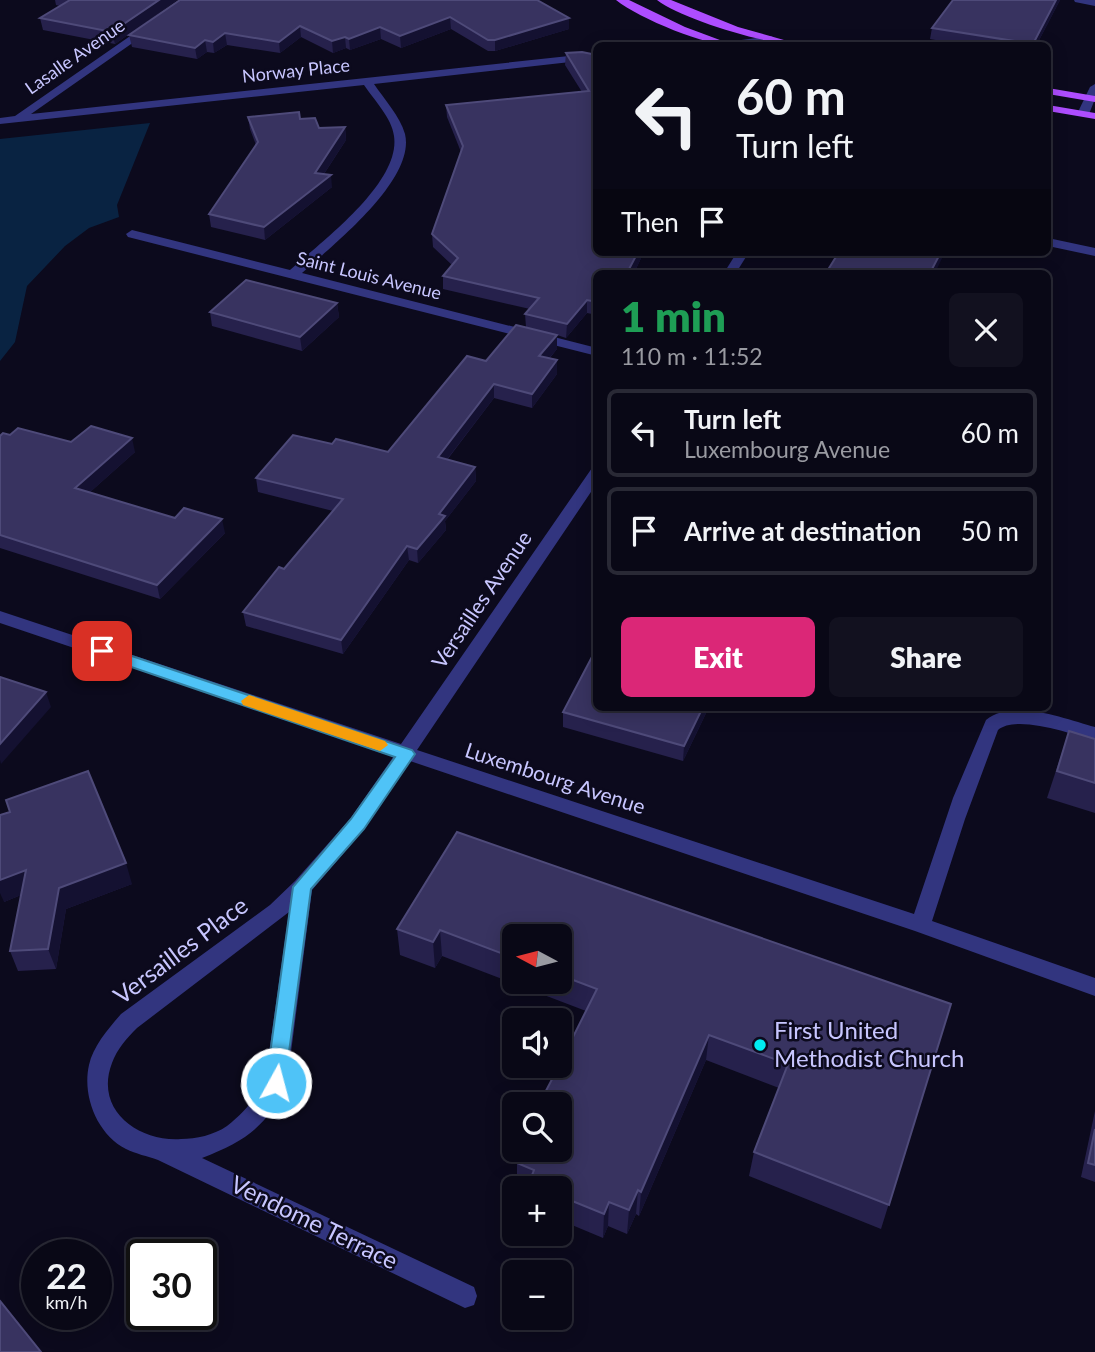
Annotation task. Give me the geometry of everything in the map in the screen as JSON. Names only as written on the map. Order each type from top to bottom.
[{"type":"main road","points":[[621,0],[681,29],[718,42]]},
{"type":"main road","points":[[662,0],[734,29],[783,42]]},
{"type":"main road","points":[[1051,90],[1093,95]]},
{"type":"main road","points":[[1051,109],[1089,115]]},
{"type":"street","name":"Lasalle Avenue","points":[[17,119],[189,0]]},
{"type":"street","points":[[1079,0],[1095,3]]},
{"type":"street","points":[[748,42],[771,39]]},
{"type":"street","name":"Norway Place","points":[[0,121],[593,56]]},
{"type":"street","points":[[292,275],[380,192],[396,167],[401,146],[400,135],[367,81]]},
{"type":"street","points":[[1089,115],[1093,95]]},
{"type":"street","name":"Saint Louis Avenue","points":[[132,234],[593,351]]},
{"type":"street","points":[[1051,243],[1095,252]]},
{"type":"street","name":"Versailles Avenue","points":[[406,754],[593,477]]},
{"type":"street","name":"Luxembourg Avenue","points":[[0,617],[921,925],[1095,987]]},
{"type":"street","points":[[921,925],[963,794],[995,722],[1007,719],[1035,720],[1058,723],[1095,734]]},
{"type":"street","name":"Versailles Place","points":[[302,887],[276,1083],[259,1112],[233,1135],[198,1149],[163,1151],[132,1141],[109,1121],[98,1094],[100,1064],[115,1036],[129,1021],[277,911],[302,887],[357,824],[406,754]]},
{"type":"street","name":"Vendome Terrace","points":[[163,1151],[465,1296]]},
{"type":"water","points":[[150,123],[117,205],[119,217],[89,228],[65,246],[27,286],[15,342],[0,361],[0,139]]},
{"type":"building","points":[[70,0],[159,0],[112,32],[40,18]]},
{"type":"building","points":[[180,0],[537,0],[569,18],[495,40],[488,40],[450,17],[400,36],[380,27],[349,39],[345,37],[332,41],[300,26],[279,42],[225,33],[213,42],[205,40],[195,48],[129,35]]},
{"type":"building","points":[[953,0],[1056,0],[1034,42],[932,28]]},
{"type":"building","points":[[566,53],[593,54],[593,256],[636,256],[629,270],[593,270],[593,301],[587,300],[567,324],[525,314],[539,298],[443,276],[458,258],[432,234],[463,146],[446,105],[589,91]]},
{"type":"building","points":[[299,112],[300,119],[315,118],[319,128],[345,127],[315,173],[331,175],[264,227],[209,214],[258,142],[248,117]]},
{"type":"building","points":[[837,256],[939,256],[932,270],[828,270]]},
{"type":"building","points":[[246,280],[337,303],[300,337],[210,312]]},
{"type":"building","points":[[516,325],[557,335],[539,356],[557,360],[532,394],[494,384],[438,457],[475,467],[439,514],[445,516],[417,549],[407,546],[341,640],[243,612],[279,567],[284,569],[343,499],[256,478],[293,435],[332,444],[336,439],[388,452],[467,356],[486,361]]},
{"type":"building","points":[[91,426],[132,438],[75,488],[175,518],[184,508],[222,519],[157,585],[0,535],[0,436],[3,433],[10,435],[18,428],[71,442]]},
{"type":"building","points":[[593,655],[593,711],[701,711],[684,746],[563,712]]},
{"type":"building","points":[[0,677],[46,692],[0,744]]},
{"type":"building","points":[[1069,731],[1095,739],[1095,783],[1057,771]]},
{"type":"building","points":[[88,771],[126,863],[59,888],[48,949],[10,951],[26,870],[0,880],[0,815],[10,812],[6,800]]},
{"type":"building","name":"First United Methodist Church","points":[[457,832],[951,1004],[889,1205],[754,1152],[788,1064],[709,1035],[641,1192],[638,1190],[629,1210],[609,1202],[604,1214],[572,1201],[572,1176],[532,1176],[534,1170],[517,1163],[572,1162],[572,1092],[545,1092],[553,1078],[572,1078],[572,1039],[597,989],[572,980],[572,924],[502,924],[502,953],[440,930],[433,942],[397,929]]},
{"type":"building","points":[[1095,1129],[1095,1165],[1088,1163]]},
{"type":"building","points":[[0,1301],[41,1352],[0,1352]]},
{"type":"slow traffic","points":[[249,701],[380,745]]},
{"type":"place","name":"First United Methodist Church","points":[[760,1045]]},
{"type":"route","points":[[102,651],[406,754],[357,824],[302,887],[276,1083]]}]
